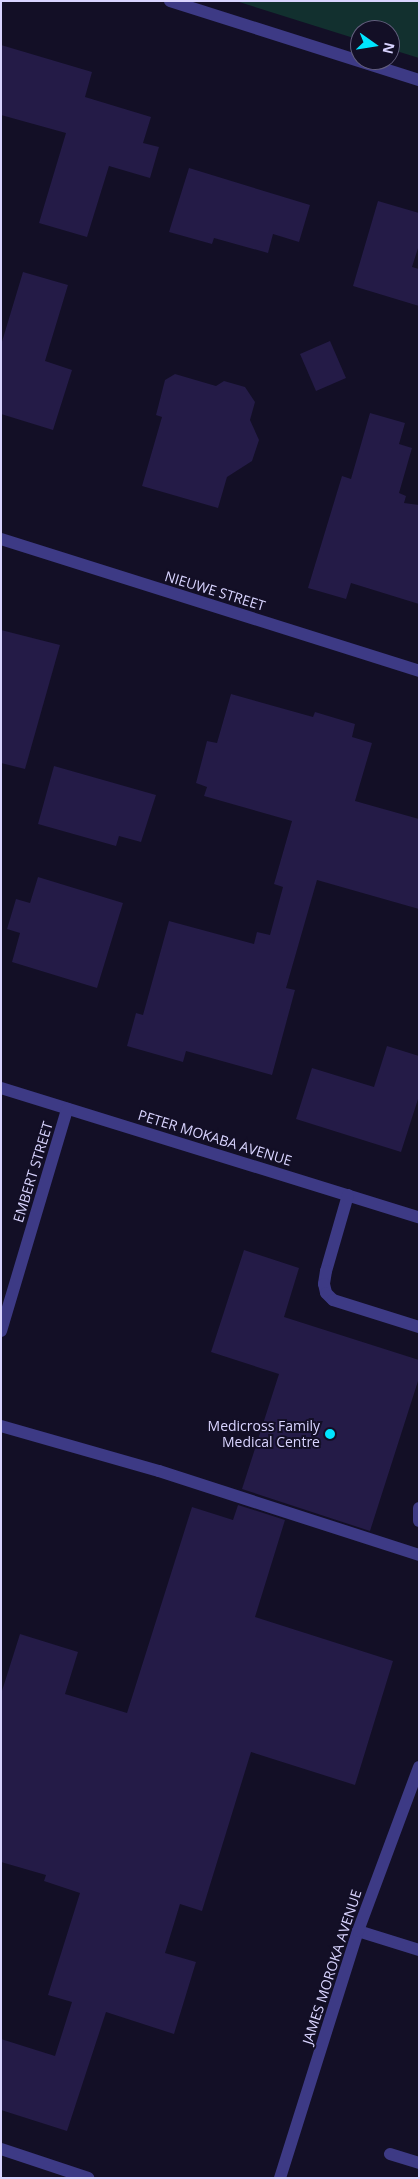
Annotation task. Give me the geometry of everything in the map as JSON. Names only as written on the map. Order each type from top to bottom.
[{"type":"street","points":[[170,1],[419,80]]},
{"type":"street","name":"NIEUWE STREET","points":[[1,539],[419,670]]},
{"type":"street","name":"PETER MOKABA AVENUE","points":[[1,1088],[419,1217]]},
{"type":"street","name":"EMBERT STREET","points":[[1,1331],[67,1109]]},
{"type":"street","points":[[348,1195],[326,1270],[326,1293],[333,1300],[419,1327]]},
{"type":"street","points":[[1,1426],[159,1471],[419,1555]]},
{"type":"street","points":[[419,1508],[419,1521]]},
{"type":"street","name":"JAMES MOROKA AVENUE","points":[[280,2178],[358,1931],[419,1768]]},
{"type":"street","points":[[358,1931],[419,1950]]},
{"type":"street","points":[[1,2150],[88,2178]]},
{"type":"street","points":[[390,2154],[419,2163]]},
{"type":"green space","points":[[236,1],[419,1],[419,58],[400,52],[400,20],[350,20],[350,37]]},
{"type":"building","points":[[1,45],[92,72],[85,97],[151,117],[143,143],[159,147],[150,178],[109,166],[87,237],[39,223],[66,133],[1,115]]},
{"type":"building","points":[[189,168],[310,205],[299,242],[273,234],[268,253],[214,238],[212,244],[169,232]]},
{"type":"building","points":[[378,201],[419,213],[419,245],[412,267],[419,269],[419,306],[353,286]]},
{"type":"building","points":[[23,272],[68,285],[45,361],[72,370],[53,430],[1,414],[1,345]]},
{"type":"building","points":[[330,341],[346,378],[316,391],[300,354]]},
{"type":"building","points":[[175,374],[216,386],[224,381],[245,387],[255,402],[250,420],[259,440],[252,461],[227,477],[218,508],[142,486],[162,417],[156,415],[165,380]]},
{"type":"building","points":[[370,413],[405,423],[399,444],[412,448],[399,493],[406,496],[404,503],[419,505],[419,604],[351,583],[346,599],[308,588],[342,476],[351,479]]},
{"type":"building","points":[[1,630],[60,645],[25,769],[1,763]]},
{"type":"building","points":[[231,694],[313,717],[315,712],[355,724],[352,737],[372,743],[355,801],[419,819],[419,909],[317,880],[286,988],[295,990],[272,1075],[186,1051],[183,1062],[127,1046],[136,1013],[143,1015],[169,921],[254,944],[257,932],[270,935],[283,887],[274,884],[292,821],[204,796],[207,787],[196,783],[207,741],[217,743]]},
{"type":"building","points":[[54,766],[156,795],[141,842],[119,836],[116,846],[38,824]]},
{"type":"building","points":[[38,877],[123,903],[97,988],[12,962],[20,933],[7,929],[16,899],[30,903]]},
{"type":"building","points":[[387,1046],[419,1056],[419,1096],[401,1152],[296,1119],[312,1068],[374,1087]]},
{"type":"building","name":"Medicross Family Medical Centre","points":[[244,1250],[299,1268],[284,1317],[419,1360],[419,1378],[370,1531],[242,1489],[279,1374],[211,1352]]},
{"type":"building","points":[[238,1505],[285,1520],[255,1617],[393,1661],[355,1785],[251,1752],[202,1911],[180,1904],[165,1953],[196,1962],[174,2034],[106,2012],[67,2131],[1,2110],[1,2039],[55,2056],[72,2002],[48,1995],[80,1893],[44,1881],[46,1875],[1,1862],[1,1694],[20,1634],[78,1652],[65,1694],[127,1713],[192,1507],[233,1520]]},
{"type":"place","name":"Medicross Family Medical Centre","points":[[330,1434]]}]
